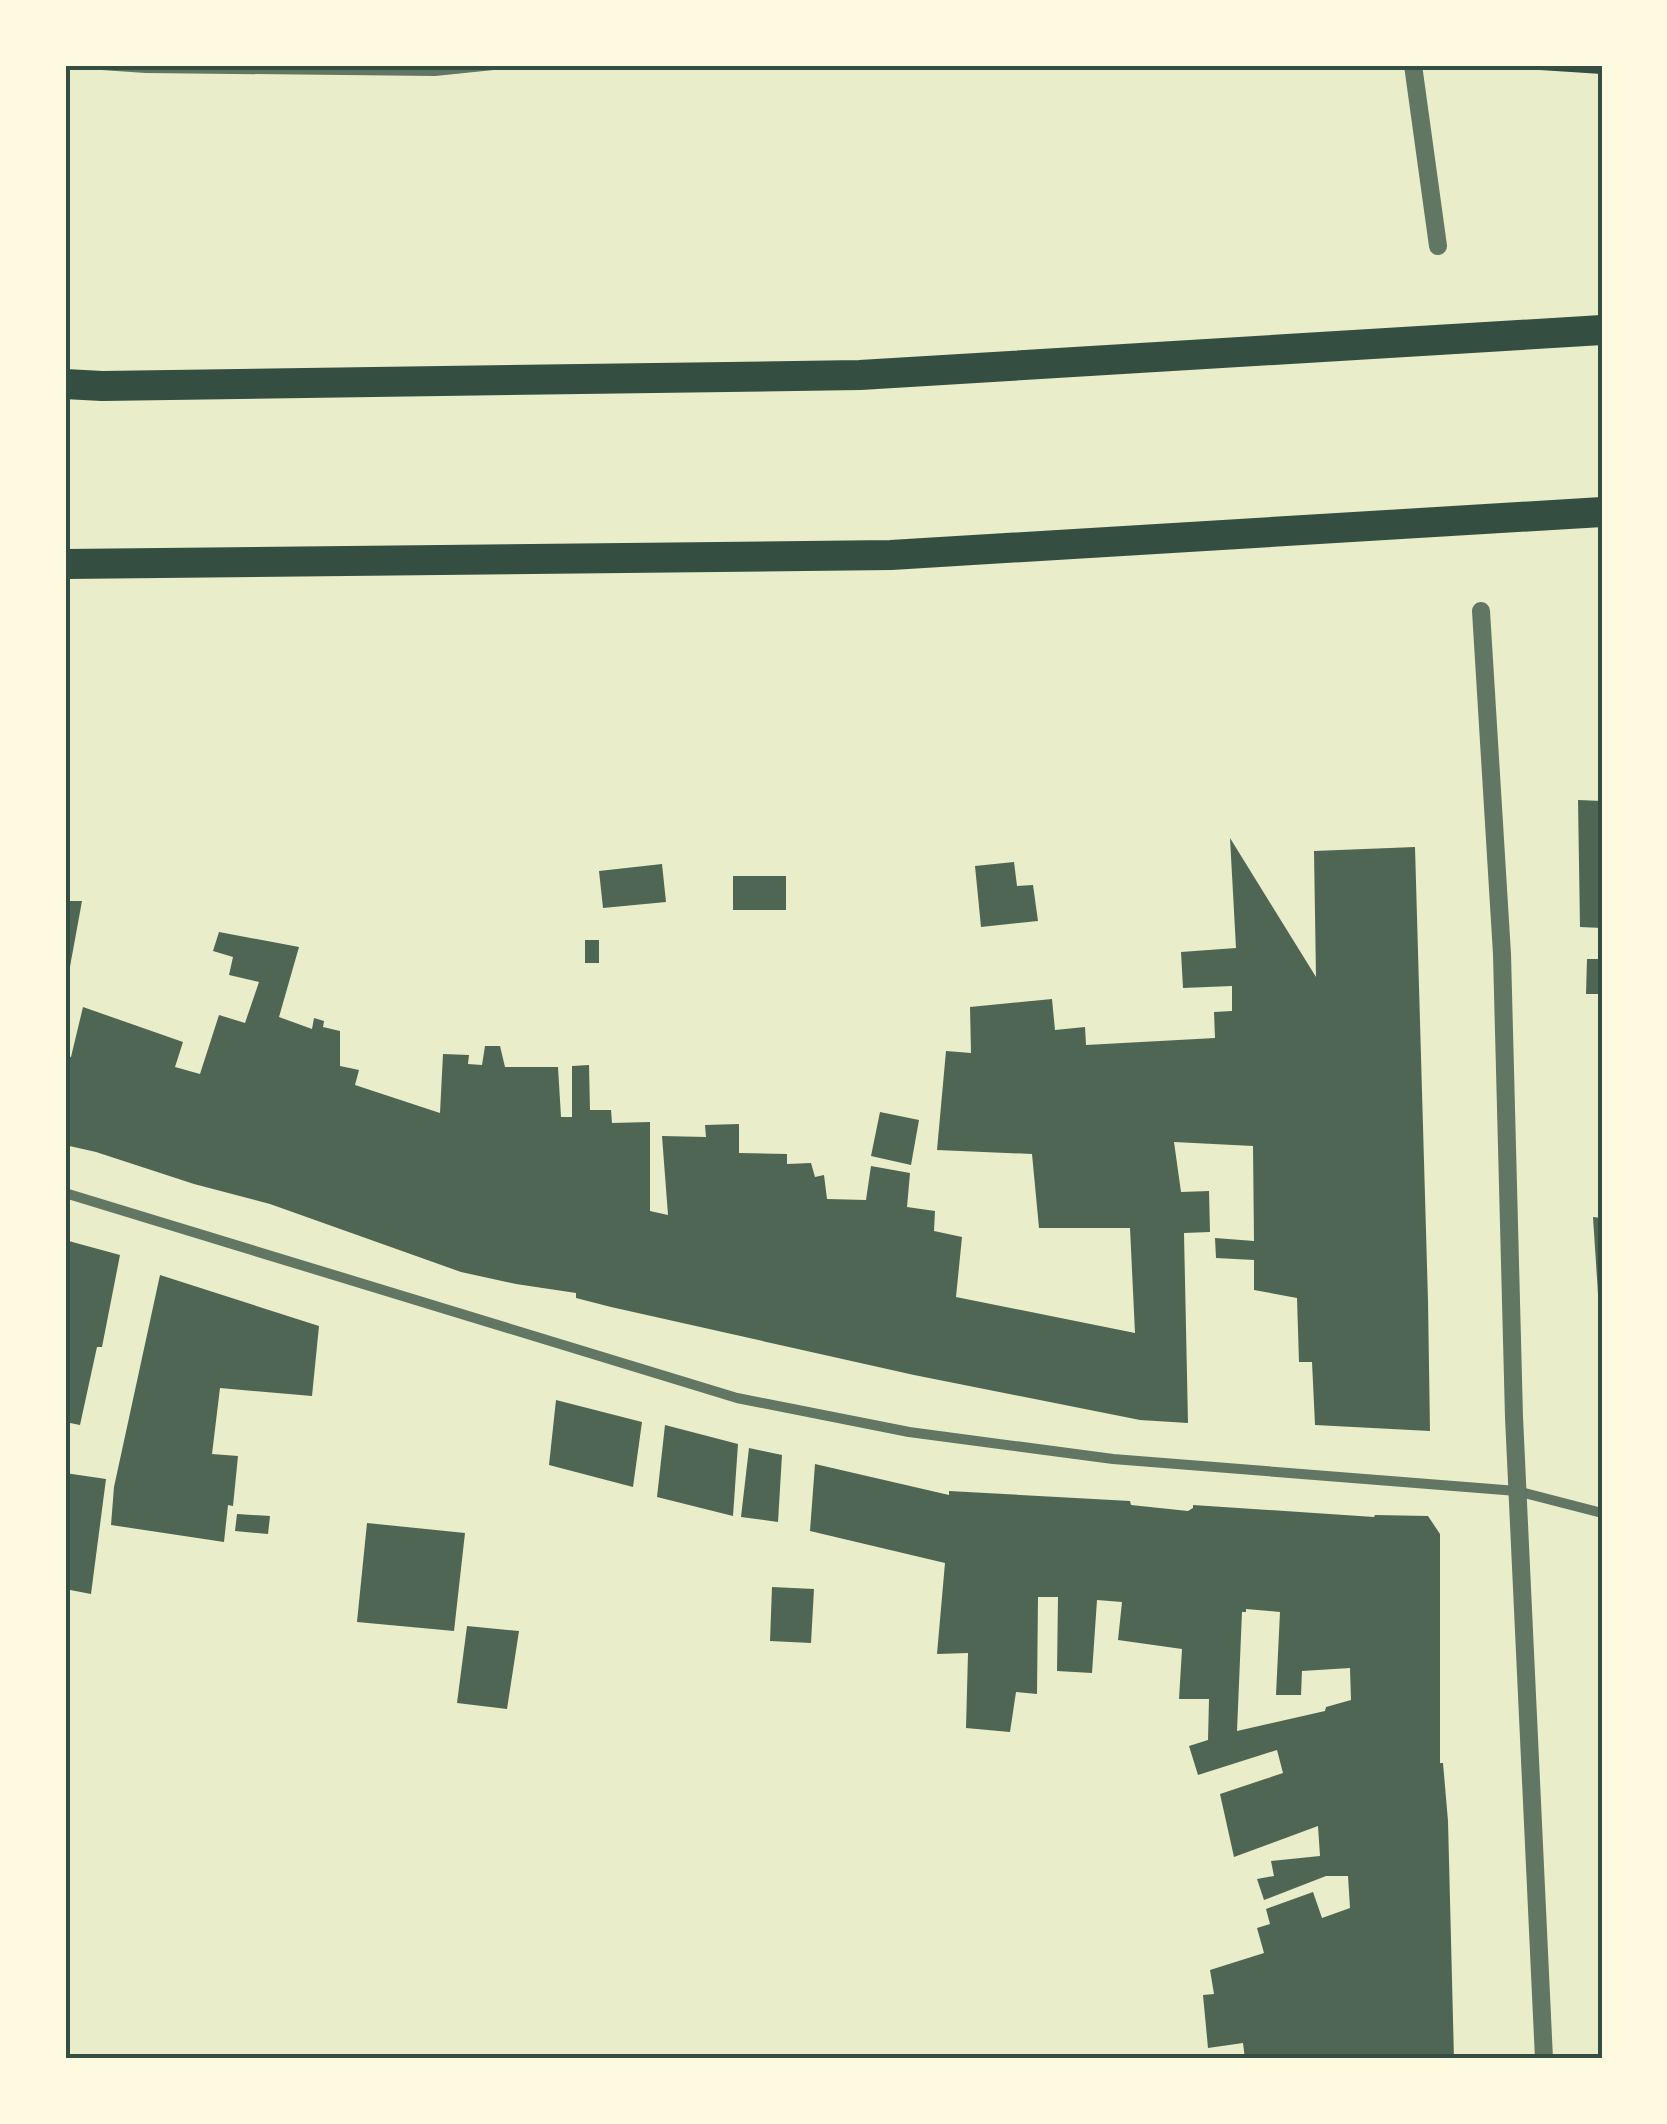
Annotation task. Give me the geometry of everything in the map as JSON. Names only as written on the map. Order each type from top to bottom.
[{"type":"highway","points":[[65,384],[860,375],[1602,330]]},
{"type":"highway","points":[[65,564],[891,556],[1602,512]]},
{"type":"street","points":[[102,65],[435,71],[493,65]]},
{"type":"street","points":[[1412,65],[1438,246]]},
{"type":"street","points":[[1481,611],[1502,954],[1517,1491],[1544,2059]]},
{"type":"street","points":[[65,1193],[737,1398],[909,1432],[1114,1459],[1517,1491],[1602,1513]]},
{"type":"path","points":[[1508,65],[1602,70]]},
{"type":"building","points":[[1578,800],[1602,801],[1602,928],[1580,927]]},
{"type":"building","points":[[1230,838],[1316,977],[1314,851],[1415,847],[1430,1431],[1315,1425],[1312,1362],[1299,1362],[1297,1298],[1254,1290],[1254,1260],[1216,1258],[1215,1238],[1254,1241],[1253,1146],[1174,1142],[1181,1192],[1209,1191],[1210,1232],[1184,1233],[1188,1423],[1140,1420],[914,1375],[611,1307],[576,1298],[576,1293],[461,1272],[270,1204],[65,1145],[65,1056],[71,1057],[83,1007],[183,1042],[175,1067],[200,1074],[219,1015],[245,1023],[259,982],[229,975],[233,957],[213,951],[219,932],[299,947],[279,1017],[312,1029],[314,1018],[324,1021],[323,1027],[340,1031],[340,1066],[359,1070],[355,1085],[440,1113],[443,1054],[469,1055],[468,1064],[482,1065],[485,1046],[500,1046],[505,1067],[558,1067],[561,1117],[572,1117],[572,1066],[589,1065],[590,1110],[611,1110],[612,1123],[650,1122],[650,1211],[668,1215],[662,1136],[706,1137],[705,1125],[739,1124],[739,1153],[787,1154],[787,1164],[811,1163],[815,1177],[824,1175],[827,1199],[866,1200],[871,1166],[910,1173],[907,1207],[935,1211],[934,1231],[962,1237],[956,1297],[1135,1333],[1130,1228],[1039,1228],[1032,1154],[937,1150],[946,1051],[971,1053],[970,1007],[1052,999],[1055,1030],[1085,1027],[1086,1045],[1215,1038],[1214,1012],[1232,1011],[1232,986],[1183,988],[1181,952],[1236,948]]},
{"type":"building","points":[[1014,862],[1017,886],[1033,885],[1038,921],[981,927],[975,866]]},
{"type":"building","points":[[662,864],[666,902],[603,908],[599,871]]},
{"type":"building","points":[[733,876],[786,876],[786,910],[733,910]]},
{"type":"building","points":[[65,901],[82,901],[67,983],[65,982]]},
{"type":"building","points":[[585,940],[599,940],[599,963],[585,963]]},
{"type":"building","points":[[1587,959],[1602,959],[1602,994],[1586,994]]},
{"type":"building","points":[[880,1112],[919,1120],[911,1165],[871,1156]]},
{"type":"building","points":[[1593,1217],[1602,1218],[1602,1309],[1599,1309]]},
{"type":"building","points":[[65,1240],[120,1255],[102,1347],[97,1347],[80,1425],[65,1422]]},
{"type":"building","points":[[160,1275],[319,1326],[312,1396],[220,1388],[212,1454],[238,1456],[233,1506],[228,1505],[224,1542],[111,1525],[114,1487]]},
{"type":"building","points":[[556,1400],[642,1422],[633,1487],[549,1465]]},
{"type":"building","points":[[665,1425],[738,1444],[733,1516],[657,1497]]},
{"type":"building","points":[[749,1448],[782,1455],[778,1522],[741,1517]]},
{"type":"building","points":[[815,1464],[949,1495],[949,1491],[1130,1501],[1131,1505],[1188,1511],[1193,1505],[1374,1517],[1428,1516],[1440,1534],[1440,1763],[1448,1821],[1454,2059],[1245,2059],[1243,2043],[1208,2048],[1203,1995],[1214,1994],[1210,1970],[1264,1953],[1257,1928],[1270,1924],[1266,1909],[1313,1892],[1322,1918],[1350,1908],[1348,1876],[1326,1876],[1264,1900],[1257,1879],[1274,1876],[1271,1861],[1320,1856],[1318,1826],[1234,1857],[1220,1794],[1283,1773],[1277,1750],[1198,1775],[1189,1746],[1208,1740],[1209,1699],[1179,1699],[1182,1649],[1118,1640],[1122,1602],[1097,1600],[1092,1673],[1057,1671],[1058,1597],[1038,1597],[1037,1694],[1016,1692],[1010,1732],[966,1728],[968,1653],[937,1654],[945,1563],[810,1531]],"holes":[[[1242,1612],[1280,1612],[1276,1695],[1301,1695],[1302,1671],[1350,1668],[1351,1700],[1326,1707],[1325,1711],[1237,1731]]]},
{"type":"building","points":[[65,1473],[106,1479],[91,1594],[65,1589]]},
{"type":"building","points":[[237,1514],[270,1516],[268,1534],[235,1531]]},
{"type":"building","points":[[367,1523],[465,1533],[454,1631],[357,1622]]},
{"type":"building","points":[[772,1587],[814,1589],[811,1643],[770,1641]]},
{"type":"building","points":[[467,1626],[519,1631],[507,1709],[457,1703]]}]
